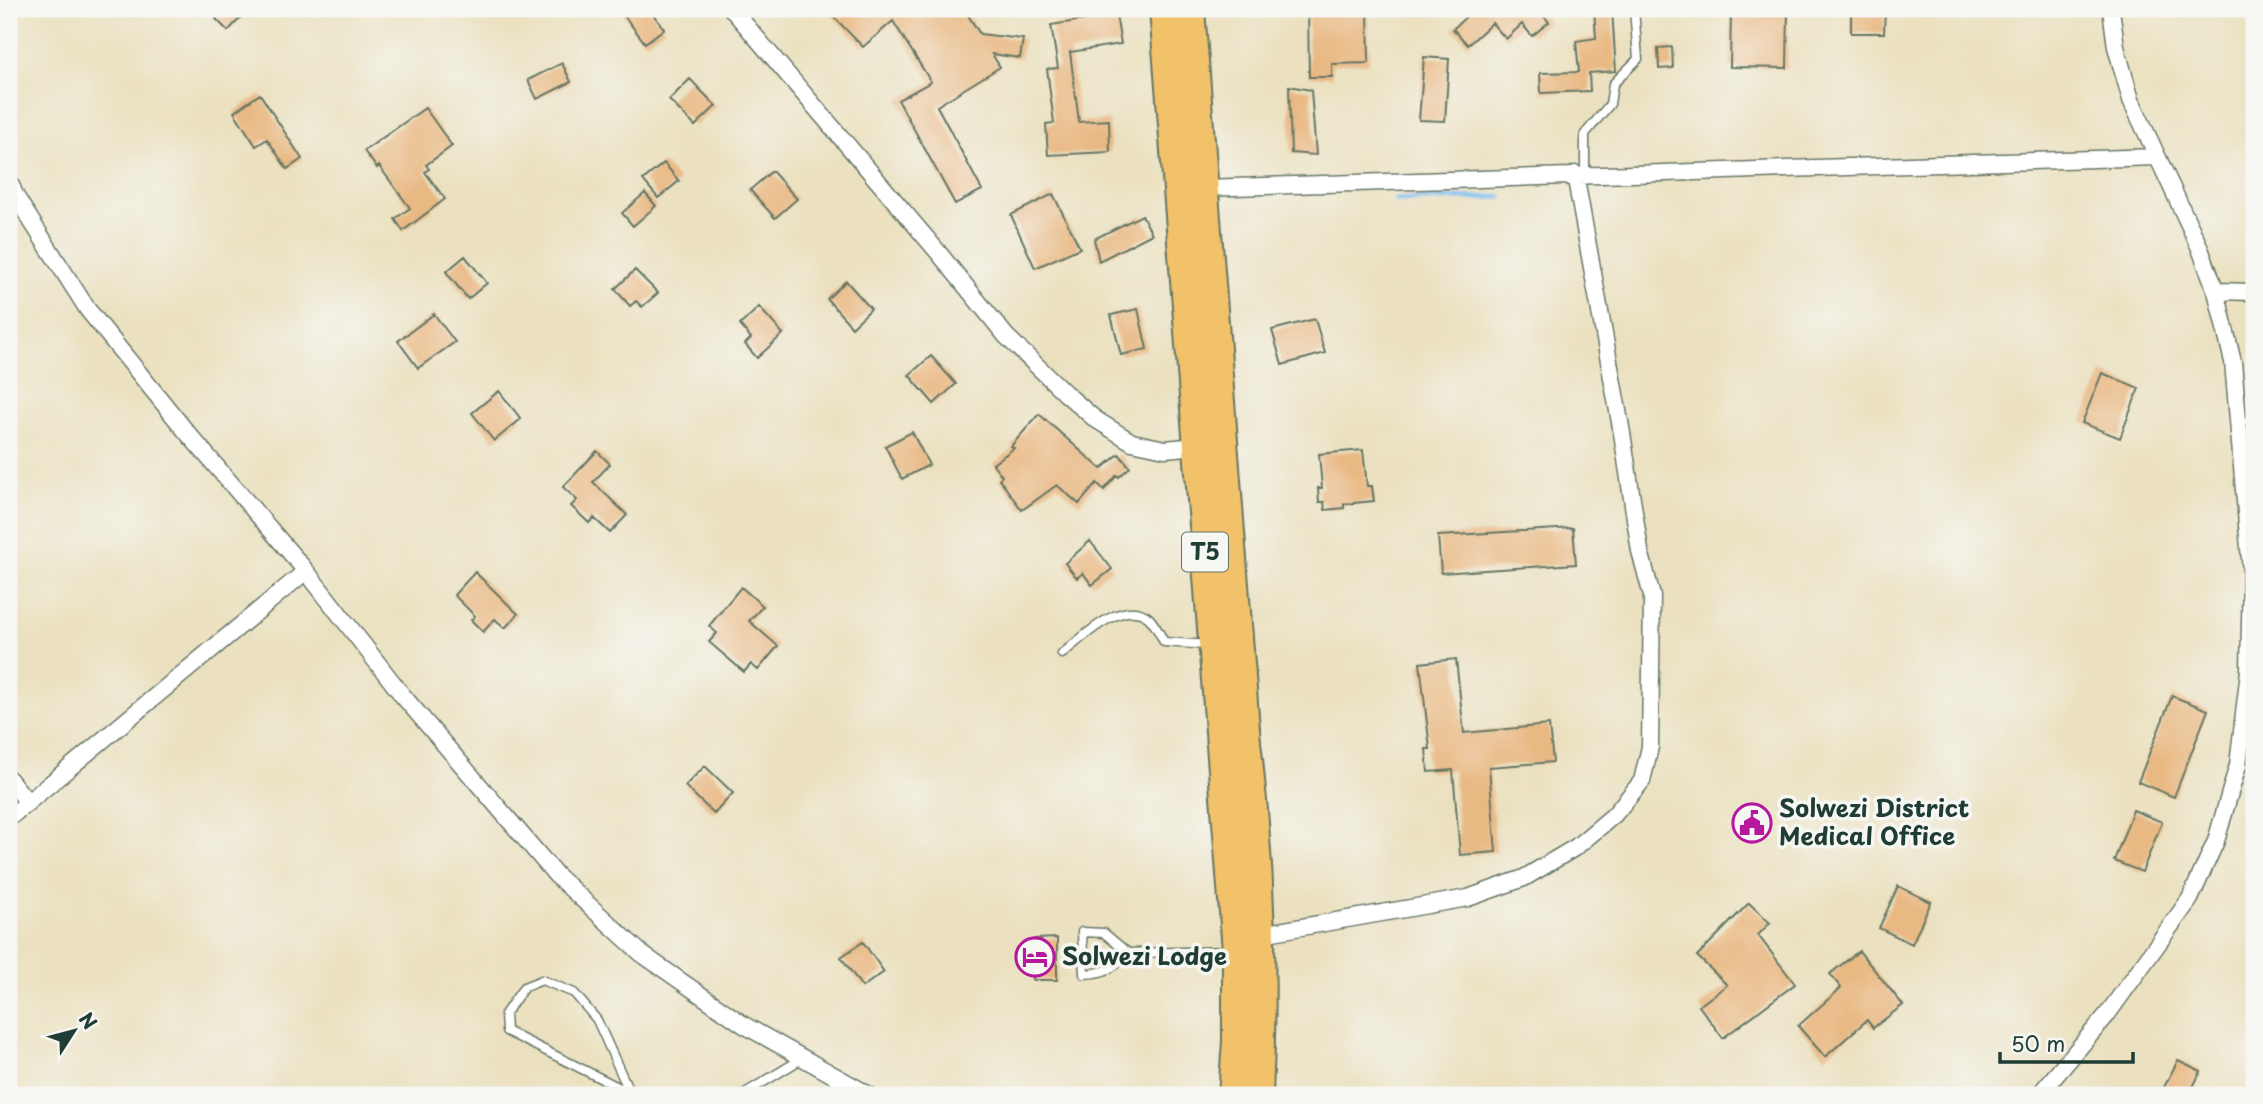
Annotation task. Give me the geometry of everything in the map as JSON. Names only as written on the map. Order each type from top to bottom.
[{"type":"highway","name":"T5","points":[[1164,9],[1196,446],[1254,809],[1262,993],[1258,1095]]},
{"type":"highway","name":"T5","points":[[1190,9],[1204,188],[1226,645],[1237,951],[1237,1041],[1233,1095]]},
{"type":"street","points":[[732,9],[1006,336],[1065,393],[1095,419],[1132,442],[1165,449],[1196,446]]},
{"type":"street","points":[[2039,1095],[2106,1016],[2190,899],[2216,841],[2238,765],[2249,671],[2251,571],[2233,362],[2216,291],[2199,246],[2131,100],[2116,47],[2111,9]]},
{"type":"street","points":[[1204,188],[2156,157]]},
{"type":"street","points":[[1261,934],[1468,898],[1524,878],[1576,847],[1614,815],[1642,781],[1650,747],[1652,596],[1640,551],[1580,174]]},
{"type":"street","points":[[9,181],[16,197],[88,310],[185,430],[306,571],[403,696],[556,875],[642,954],[744,1025],[869,1095]]},
{"type":"street","points":[[2216,291],[2254,292]]},
{"type":"street","points":[[9,818],[306,571]]},
{"type":"street","points":[[9,779],[27,801]]},
{"type":"lane","points":[[1580,174],[1585,134],[1610,104],[1614,84],[1638,59],[1634,9]]},
{"type":"lane","points":[[1062,654],[1091,630],[1124,611],[1136,611],[1148,618],[1164,642],[1226,645]]},
{"type":"lane","points":[[1128,953],[1103,973],[1084,974],[1082,932],[1104,933],[1128,953],[1237,951]]},
{"type":"lane","points":[[542,980],[574,993],[597,1020],[632,1094],[506,1031],[505,1014],[523,986],[542,980]]},
{"type":"lane","points":[[742,1095],[803,1058]]},
{"type":"building","points":[[225,9],[249,9],[228,31],[216,19]]},
{"type":"building","points":[[619,9],[649,9],[664,29],[645,43]]},
{"type":"building","points":[[826,9],[964,9],[980,34],[1023,39],[1020,58],[992,54],[1000,67],[937,106],[982,190],[955,204],[898,100],[931,82],[893,21],[863,47]]},
{"type":"building","points":[[1308,9],[1368,9],[1369,63],[1332,64],[1332,77],[1309,77]]},
{"type":"building","points":[[1474,9],[1538,9],[1549,22],[1532,36],[1522,24],[1506,39],[1492,23],[1468,45],[1453,29]]},
{"type":"building","points":[[1594,9],[1612,9],[1616,71],[1589,73],[1590,91],[1541,93],[1540,73],[1579,72],[1576,41],[1596,38]]},
{"type":"building","points":[[1731,9],[1788,9],[1787,68],[1730,67]]},
{"type":"building","points":[[1851,9],[1885,9],[1884,33],[1851,33]]},
{"type":"building","points":[[1116,15],[1121,44],[1070,52],[1079,122],[1109,120],[1110,152],[1048,155],[1046,124],[1054,123],[1047,69],[1058,68],[1051,25]]},
{"type":"building","points":[[1672,47],[1673,68],[1659,69],[1658,48]]},
{"type":"building","points":[[1424,57],[1449,59],[1445,121],[1419,120]]},
{"type":"building","points":[[562,63],[571,82],[537,99],[528,80]]},
{"type":"building","points":[[690,79],[716,106],[695,126],[669,100]]},
{"type":"building","points":[[1289,86],[1311,90],[1316,155],[1291,153]]},
{"type":"building","points":[[260,94],[302,159],[287,169],[267,139],[256,146],[234,112]]},
{"type":"building","points":[[425,108],[452,146],[426,165],[429,169],[425,172],[445,199],[403,231],[395,219],[410,208],[379,166],[377,168],[364,151]]},
{"type":"building","points":[[664,163],[679,181],[658,198],[643,180]]},
{"type":"building","points":[[772,171],[797,199],[775,218],[750,190]]},
{"type":"building","points":[[645,193],[656,206],[633,226],[622,213]]},
{"type":"building","points":[[1053,194],[1080,248],[1035,268],[1011,215]]},
{"type":"building","points":[[1142,215],[1152,234],[1099,261],[1094,239]]},
{"type":"building","points":[[465,256],[487,283],[468,299],[446,272]]},
{"type":"building","points":[[635,270],[658,293],[642,307],[636,301],[630,306],[615,289]]},
{"type":"building","points":[[846,281],[871,309],[852,327],[827,299]]},
{"type":"building","points":[[759,307],[783,334],[757,358],[745,344],[751,338],[740,325]]},
{"type":"building","points":[[1138,309],[1147,349],[1121,355],[1111,315]]},
{"type":"building","points":[[434,314],[455,342],[418,368],[398,341]]},
{"type":"building","points":[[1315,319],[1325,353],[1282,365],[1272,330]]},
{"type":"building","points":[[931,356],[956,384],[934,404],[909,375]]},
{"type":"building","points":[[2102,373],[2139,388],[2120,438],[2082,423]]},
{"type":"building","points":[[499,391],[521,419],[494,441],[472,413]]},
{"type":"building","points":[[1039,414],[1101,469],[1119,454],[1130,467],[1119,477],[1117,475],[1104,490],[1097,483],[1079,504],[1057,485],[1022,510],[999,479],[1002,476],[993,464],[1014,448],[1011,446]]},
{"type":"building","points":[[912,432],[929,465],[902,479],[885,446]]},
{"type":"building","points":[[1363,450],[1367,486],[1372,486],[1374,501],[1344,504],[1344,508],[1325,510],[1324,502],[1319,502],[1318,488],[1322,488],[1319,454]]},
{"type":"building","points":[[597,451],[610,464],[593,482],[627,515],[610,533],[594,518],[589,523],[571,506],[577,500],[563,487]]},
{"type":"building","points":[[1573,528],[1576,564],[1441,573],[1438,536]]},
{"type":"building","points":[[1090,541],[1112,569],[1092,585],[1083,573],[1077,578],[1065,563]]},
{"type":"building","points":[[475,572],[518,614],[505,628],[495,619],[483,632],[471,620],[475,616],[454,595]]},
{"type":"building","points":[[741,587],[763,606],[749,621],[778,646],[758,670],[751,664],[744,672],[709,642],[717,633],[709,626]]},
{"type":"building","points":[[1456,659],[1464,733],[1549,725],[1553,762],[1489,767],[1496,852],[1460,855],[1453,770],[1428,772],[1426,749],[1430,749],[1420,663]]},
{"type":"building","points":[[2172,696],[2208,710],[2174,797],[2138,782]]},
{"type":"building","points":[[705,766],[733,793],[714,814],[685,786]]},
{"type":"building","points":[[2133,810],[2162,822],[2142,872],[2114,861]]},
{"type":"building","points":[[1898,886],[1931,902],[1912,944],[1879,928]]},
{"type":"building","points":[[1749,903],[1770,923],[1758,935],[1795,984],[1723,1038],[1699,1006],[1727,985],[1697,956]]},
{"type":"building","name":"Solwezi Lodge","points":[[1057,938],[1057,980],[1033,980],[1033,961],[1024,961],[1024,947],[1035,946],[1035,939]]},
{"type":"building","points":[[863,942],[884,972],[862,987],[841,957]]},
{"type":"building","points":[[1859,951],[1903,1005],[1873,1028],[1867,1020],[1825,1057],[1798,1026],[1841,988],[1830,974]]},
{"type":"building","points":[[2178,1060],[2201,1071],[2189,1095],[2160,1095]]},
{"type":"waterway","points":[[1396,200],[1501,197]]},
{"type":"place","name":"Solwezi District Medical Office","points":[[1752,823]]},
{"type":"place","name":"Solwezi Lodge","points":[[1035,957]]}]
